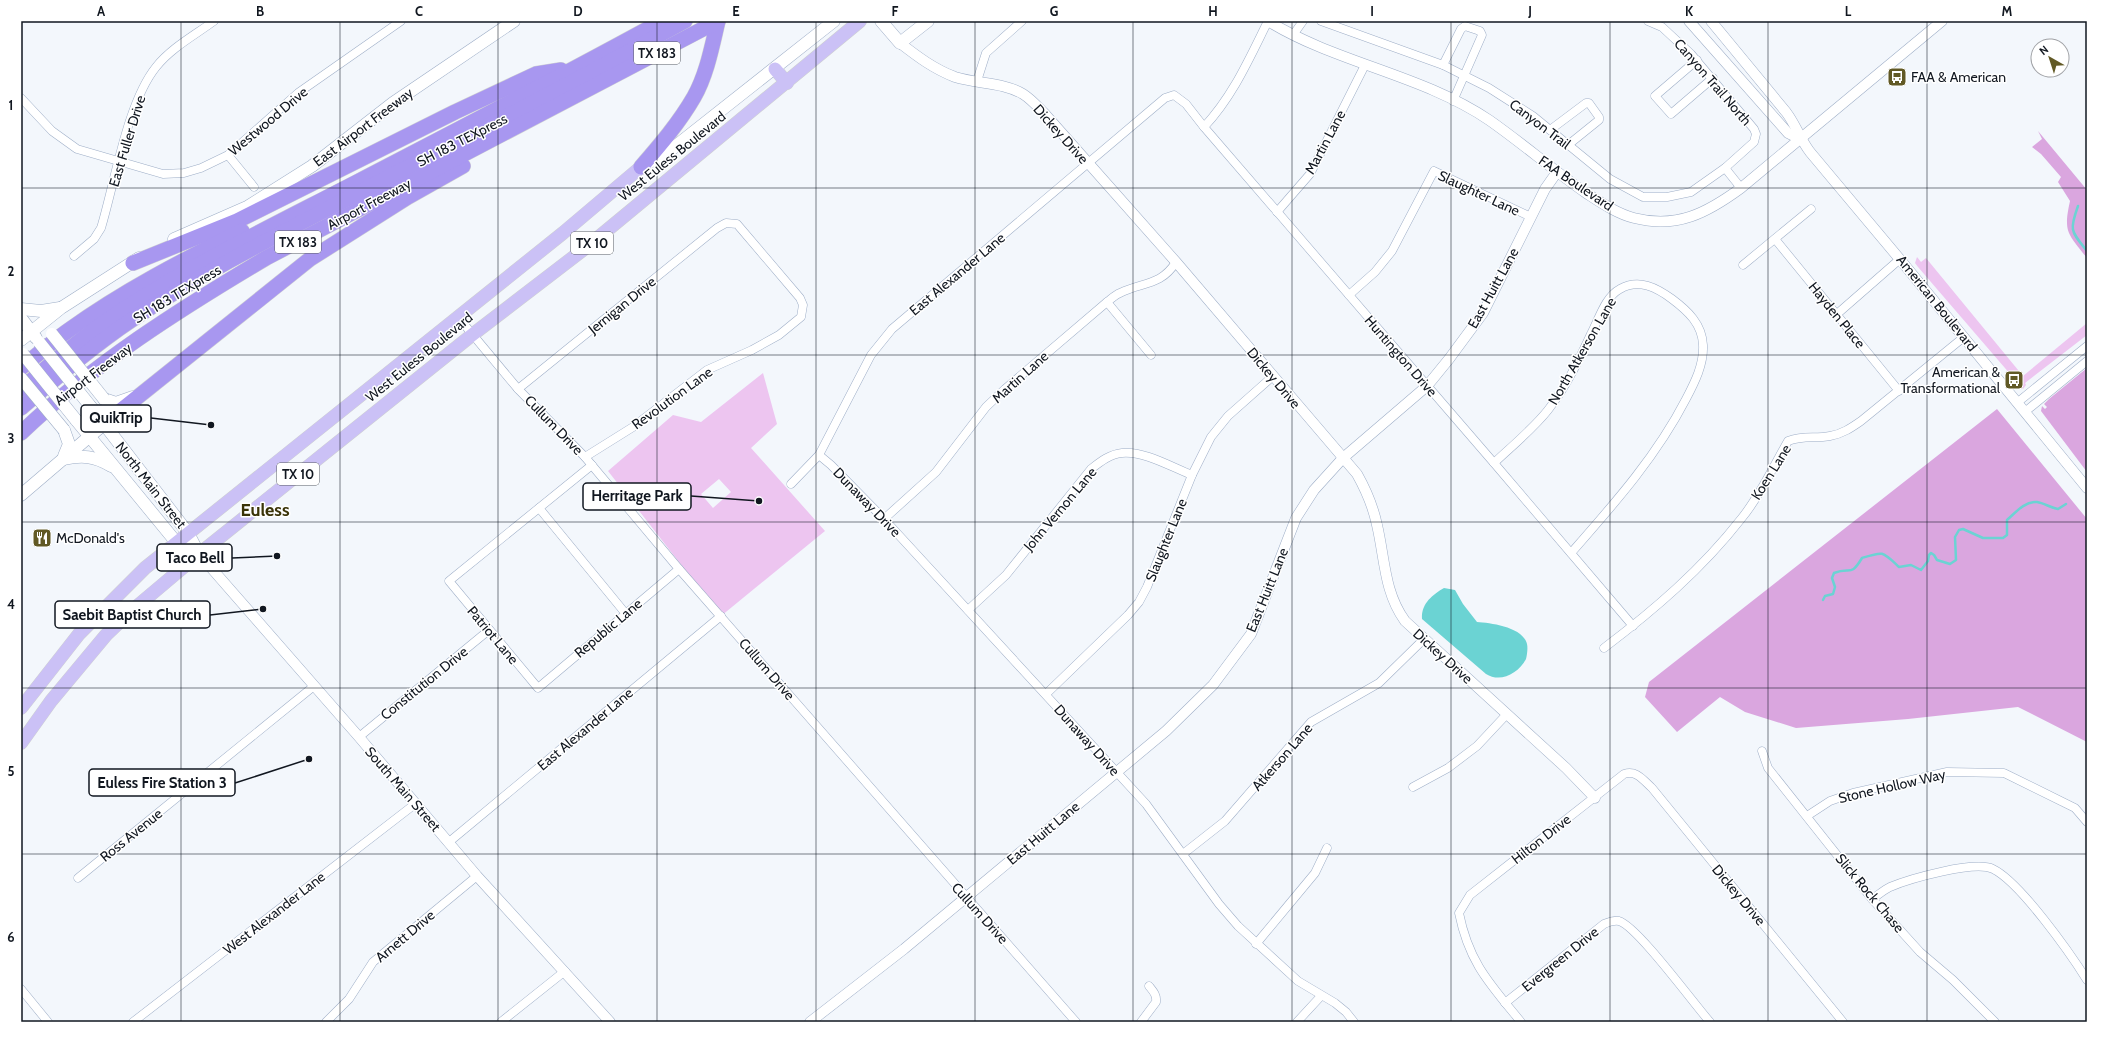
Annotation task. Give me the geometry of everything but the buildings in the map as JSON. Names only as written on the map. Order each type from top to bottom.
[{"type":"highway","name":"TX 183","points":[[22,358],[104,306],[198,252],[299,204],[562,70],[648,21]]},
{"type":"highway","name":"SH 183 TEXpress","points":[[21,389],[81,339],[124,309],[179,277],[260,232],[564,75],[662,21]]},
{"type":"highway","name":"SH 183 TEXpress","points":[[21,408],[88,352],[133,319],[183,288],[264,242],[569,84],[685,21]]},
{"type":"highway","points":[[641,167],[677,124],[695,95],[706,65],[718,21]]},
{"type":"highway","name":"Airport Freeway","points":[[21,433],[46,410],[125,349],[226,282],[319,230],[597,86],[718,21]]},
{"type":"highway","points":[[133,262],[237,221],[455,112],[536,74],[562,70]]},
{"type":"highway","points":[[104,424],[310,259],[408,197],[552,117],[597,86]]},
{"type":"main road","name":"East Airport Freeway","points":[[21,340],[61,308],[148,251],[247,207],[312,166],[393,103],[514,21]]},
{"type":"main road","name":"West Euless Boulevard","points":[[21,708],[79,634],[116,595],[176,542],[458,317],[641,167],[672,149],[834,21]]},
{"type":"main road","name":"West Euless Boulevard","points":[[21,742],[59,691],[106,635],[129,612],[472,335],[588,246],[787,83],[860,21]]},
{"type":"main road","name":"Dickey Drive","points":[[881,21],[900,43]]},
{"type":"main road","points":[[900,43],[928,21]]},
{"type":"main road","points":[[775,69],[787,83]]},
{"type":"main road","points":[[61,308],[51,326],[52,334],[104,399],[116,403],[142,394]]},
{"type":"main road","points":[[21,309],[41,311],[61,308]]},
{"type":"main road","name":"North Main Street","points":[[21,318],[91,406],[188,533],[199,554]]},
{"type":"main road","name":"North Main Street","points":[[22,358],[76,420],[176,542],[199,554]]},
{"type":"main road","points":[[21,378],[64,430],[69,444],[62,459]]},
{"type":"main road","points":[[21,495],[104,424]]},
{"type":"main road","points":[[62,459],[79,456],[94,458],[116,469]]},
{"type":"main road","points":[[43,680],[59,691]]},
{"type":"street","name":"East Fuller Drive","points":[[74,256],[94,239],[101,228],[133,114],[156,66],[214,21]]},
{"type":"street","name":"Westwood Drive","points":[[21,98],[52,131],[77,149],[163,174],[177,173],[201,168],[228,155],[298,93],[401,21]]},
{"type":"street","points":[[977,81],[986,52],[1022,21]]},
{"type":"street","points":[[1204,127],[1231,94],[1268,21]]},
{"type":"street","name":"FAA Boulevard","points":[[1268,21],[1293,35],[1470,108],[1556,172],[1602,203],[1633,218],[1656,222],[1691,217],[1714,207],[1741,188],[1942,21]]},
{"type":"street","points":[[1293,35],[1303,21]]},
{"type":"street","name":"Canyon Trail","points":[[1321,21],[1443,65],[1464,75],[1533,116],[1610,179],[1643,197],[1666,197],[1691,192],[1725,168]]},
{"type":"street","name":"Canyon Trail North","points":[[1648,21],[1662,27],[1696,60],[1713,78],[1754,128],[1756,134],[1754,142],[1725,168]]},
{"type":"street","name":"American Boulevard","points":[[1689,21],[1788,133],[1800,139]]},
{"type":"street","name":"American Boulevard","points":[[1711,21],[1786,112],[1796,126],[1800,139],[2026,411],[2087,488]]},
{"type":"street","points":[[1443,65],[1461,29],[1465,26],[1480,31],[1482,35],[1453,101]]},
{"type":"street","name":"Dickey Drive","points":[[900,43],[924,61],[941,71],[957,77],[1024,94],[1044,113],[1176,262],[1272,377],[1357,474],[1368,493],[1378,525],[1391,596],[1405,621],[1566,768],[1595,798]]},
{"type":"street","points":[[1696,60],[1655,96],[1671,114],[1713,78]]},
{"type":"street","name":"Martin Lane","points":[[1276,212],[1310,174],[1365,65]]},
{"type":"street","name":"Huntington Drive","points":[[1165,98],[1174,95],[1179,98],[1494,463],[1632,626]]},
{"type":"street","name":"East Alexander Lane","points":[[791,484],[819,455],[868,360],[892,329],[1165,98]]},
{"type":"street","points":[[1550,130],[1586,103],[1589,103],[1600,117],[1568,145]]},
{"type":"street","points":[[228,155],[254,187]]},
{"type":"street","points":[[1725,168],[1741,188]]},
{"type":"street","name":"Slaughter Lane","points":[[1348,295],[1375,272],[1392,251],[1434,170],[1531,217]]},
{"type":"street","name":"East Huitt Lane","points":[[810,1022],[904,949],[1201,699],[1251,634],[1296,518],[1314,490],[1343,458],[1427,386],[1483,313],[1545,189],[1556,172]]},
{"type":"street","points":[[1742,265],[1775,240],[1811,209]]},
{"type":"street","name":"Revolution Lane","points":[[585,457],[633,427],[707,370],[772,339],[801,317],[803,305],[800,298],[737,224],[726,223]]},
{"type":"street","name":"Jernigan Drive","points":[[518,389],[717,228],[726,223]]},
{"type":"street","name":"Hayden Place","points":[[1775,240],[1899,391]]},
{"type":"street","points":[[1837,314],[1900,259]]},
{"type":"street","name":"Martin Lane","points":[[884,520],[936,472],[986,407],[1004,389],[1107,302],[1120,293],[1150,284],[1164,276],[1176,262]]},
{"type":"street","name":"North Atkerson Lane","points":[[1494,463],[1547,411],[1555,400],[1577,365],[1603,309],[1616,292],[1632,284],[1644,283],[1666,295],[1683,307],[1693,317],[1703,343],[1703,360],[1695,381],[1677,415],[1644,468],[1571,553]]},
{"type":"street","points":[[1107,302],[1151,355]]},
{"type":"street","name":"Cullum Drive","points":[[458,317],[518,389],[585,457],[679,569],[1076,1022]]},
{"type":"street","name":"Koen Lane","points":[[1604,648],[1699,569],[1742,518],[1788,441],[1801,437],[1829,436],[1845,432],[1899,391],[1964,337]]},
{"type":"street","points":[[2018,402],[2087,346]]},
{"type":"street","points":[[2026,411],[2087,361]]},
{"type":"street","name":"Slaughter Lane","points":[[1046,694],[1128,615],[1139,602],[1147,587],[1192,475],[1211,437],[1220,425],[1272,377]]},
{"type":"street","name":"John Vernon Lane","points":[[968,610],[1006,575],[1091,469],[1100,462],[1121,453],[1130,454],[1148,458],[1192,475]]},
{"type":"street","name":"Dunaway Drive","points":[[819,455],[831,465],[884,520],[1146,804],[1219,904],[1256,944],[1298,981],[1346,1012],[1354,1022]]},
{"type":"street","points":[[592,465],[539,508],[626,614]]},
{"type":"street","name":"Patriot Lane","points":[[538,688],[449,581],[539,508]]},
{"type":"street","name":"South Main Street","points":[[199,554],[477,876],[610,1022]]},
{"type":"street","name":"Republic Lane","points":[[538,688],[679,569]]},
{"type":"street","name":"East Alexander Lane","points":[[449,842],[721,616]]},
{"type":"street","name":"Constitution Drive","points":[[358,737],[489,630]]},
{"type":"street","name":"Atkerson Lane","points":[[1183,854],[1225,821],[1311,722],[1325,712],[1379,683],[1424,639]]},
{"type":"street","name":"Ross Avenue","points":[[78,878],[314,686]]},
{"type":"street","points":[[1413,787],[1448,768],[1478,746],[1507,714]]},
{"type":"street","name":"Slick Rock Chase","points":[[1762,751],[1768,768],[1872,899],[1920,952],[1953,980],[1995,1022]]},
{"type":"street","name":"Dickey Drive","points":[[1630,772],[1639,776],[1652,788],[1843,1022]]},
{"type":"street","name":"Hilton Drive","points":[[1505,1003],[1475,963],[1463,934],[1459,913],[1470,895],[1624,774],[1630,772]]},
{"type":"street","name":"Stone Hollow Way","points":[[1807,816],[1830,801],[1853,793],[1948,772],[2004,773],[2075,808],[2087,822]]},
{"type":"street","name":"West Alexander Lane","points":[[133,1022],[415,804]]},
{"type":"street","points":[[1256,944],[1315,873],[1326,848]]},
{"type":"street","points":[[1872,899],[1890,887],[1946,871],[1972,866],[1993,869],[2021,892],[2087,980]]},
{"type":"street","name":"Arnett Drive","points":[[326,1022],[349,999],[373,962],[477,876]]},
{"type":"street","name":"Evergreen Drive","points":[[1505,1003],[1604,924],[1616,921],[1625,925],[1641,939],[1710,1022]]},
{"type":"street","points":[[501,1022],[565,971]]},
{"type":"street","points":[[1141,1022],[1156,1002],[1157,998],[1149,986]]},
{"type":"street","points":[[21,989],[48,1022]]},
{"type":"street","points":[[1297,1022],[1320,996]]},
{"type":"street","points":[[1505,1003],[1520,1022]]},
{"type":"shaded area","points":[[2038,131],[2087,190],[2087,258],[2071,237],[2067,227],[2070,201],[2058,182],[2061,177],[2041,154],[2032,147],[2042,139]]},
{"type":"shaded area","points":[[1917,257],[1921,262],[1926,258],[2023,376],[2087,323],[2087,335],[2025,383],[2026,385],[2023,389],[1918,267],[1915,263]]},
{"type":"shaded area","points":[[2087,368],[2087,472],[2041,411],[2042,406],[2045,409],[2047,407],[2044,404],[2049,399]]},
{"type":"shaded area","points":[[763,373],[777,424],[751,448],[825,531],[721,616],[608,471],[673,415],[701,422]],"holes":[[[719,479],[731,492],[713,508],[701,494]]]},
{"type":"shaded area","points":[[1997,409],[2087,519],[2087,742],[2018,707],[1908,719],[1796,728],[1745,712],[1720,697],[1677,732],[1645,697],[1649,682]]},
{"type":"water","points":[[1444,588],[1455,590],[1463,604],[1477,622],[1490,623],[1506,627],[1524,638],[1527,644],[1526,659],[1514,673],[1503,677],[1491,677],[1422,619],[1425,604],[1435,594]]},
{"type":"waterway","points":[[2078,206],[2073,221],[2073,230],[2087,251]]},
{"type":"waterway","points":[[1823,600],[1825,596],[1833,594],[1835,587],[1832,578],[1834,573],[1852,570],[1862,558],[1875,554],[1882,554],[1886,555],[1899,567],[1911,565],[1921,570],[1928,561],[1931,553],[1937,560],[1950,564],[1956,560],[1955,537],[1959,530],[1963,529],[1983,538],[2003,538],[2007,535],[2007,520],[2024,505],[2037,502],[2058,509],[2066,504]]},
{"type":"place","name":"FAA & American","points":[[1897,77]]},
{"type":"place","name":"American & Transformational","points":[[2014,380]]},
{"type":"place","name":"QuikTrip","points":[[211,425]]},
{"type":"place","name":"Herritage Park","points":[[759,501]]},
{"type":"place","name":"McDonald's","points":[[42,538]]},
{"type":"place","name":"Taco Bell","points":[[277,556]]},
{"type":"place","name":"Saebit Baptist Church","points":[[263,609]]},
{"type":"place","name":"Euless Fire Station 3","points":[[309,759]]},
{"type":"district","name":"Euless","points":[[265,510]]}]
